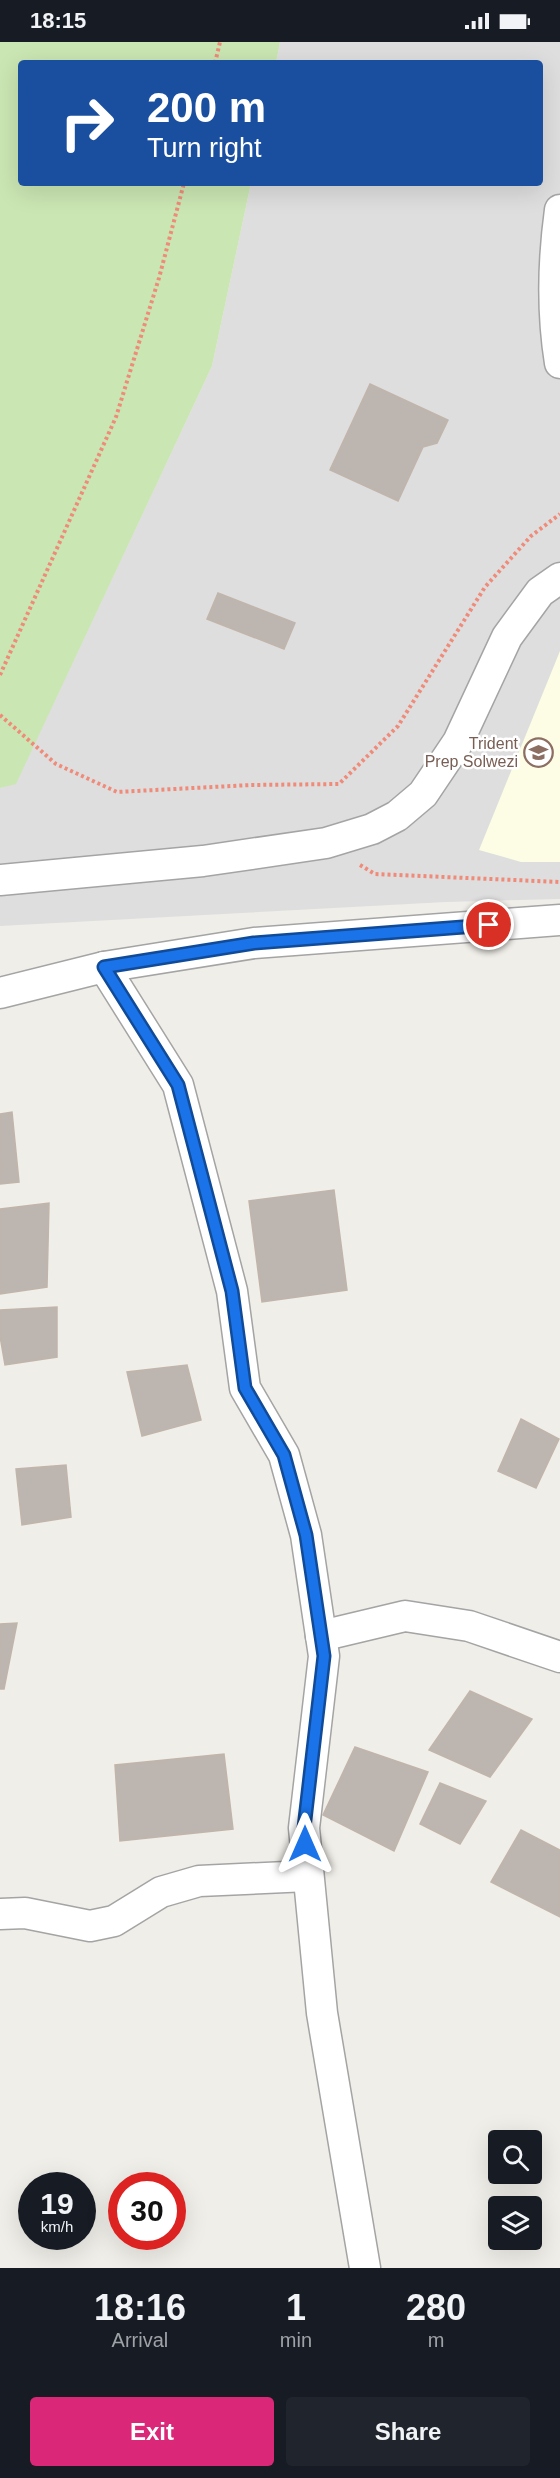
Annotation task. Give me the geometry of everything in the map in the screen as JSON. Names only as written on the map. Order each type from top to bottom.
[{"type":"street","points":[[560,210],[555,243],[555,331],[560,363]]},
{"type":"street","points":[[0,880],[203,861],[326,843],[372,829],[397,816],[423,794],[458,742],[507,637],[540,591],[560,578]]},
{"type":"street","points":[[0,993],[104,967],[254,943],[560,920]]},
{"type":"street","points":[[104,967],[178,1085],[232,1291],[245,1388],[284,1455],[306,1535],[324,1656],[304,1828],[322,2013],[365,2268]]},
{"type":"street","points":[[321,1636],[405,1616],[469,1626],[560,1657]]},
{"type":"street","points":[[0,1914],[25,1913],[90,1926],[114,1922],[161,1892],[199,1881],[308,1876]]},
{"type":"path","points":[[216,60],[220,42]]},
{"type":"path","points":[[0,675],[116,417],[159,278],[183,186]]},
{"type":"path","points":[[0,715],[56,764],[117,792],[251,785],[339,784],[398,726],[485,587],[531,536],[560,514]]},
{"type":"path","points":[[326,843],[375,874],[560,882]]},
{"type":"shaded area","points":[[280,42],[560,42],[560,899],[446,902],[0,926],[0,788],[16,783],[212,366],[250,186],[543,186],[543,60],[277,60]]},
{"type":"shaded area","name":"Trident Prep Solwezi","points":[[560,651],[560,862],[521,862],[479,850]]},
{"type":"green space","points":[[0,42],[280,42],[277,60],[18,60],[18,186],[250,186],[212,366],[16,784],[0,788]]},
{"type":"building","points":[[370,384],[448,420],[437,443],[423,447],[398,501],[330,470]]},
{"type":"building","points":[[218,593],[295,623],[284,649],[207,619]]},
{"type":"building","points":[[12,1112],[19,1182],[0,1184],[0,1114]]},
{"type":"building","points":[[334,1190],[347,1290],[262,1302],[249,1201]]},
{"type":"building","points":[[49,1203],[47,1287],[0,1294],[0,1209]]},
{"type":"building","points":[[57,1307],[57,1357],[5,1365],[0,1336],[0,1310]]},
{"type":"building","points":[[187,1365],[201,1420],[142,1436],[127,1372]]},
{"type":"building","points":[[521,1419],[559,1439],[536,1488],[498,1471]]},
{"type":"building","points":[[66,1465],[71,1517],[22,1525],[16,1469]]},
{"type":"building","points":[[17,1623],[4,1689],[0,1689],[0,1624]]},
{"type":"building","points":[[470,1691],[532,1719],[490,1777],[429,1750]]},
{"type":"building","points":[[355,1747],[428,1772],[394,1851],[323,1815]]},
{"type":"building","points":[[224,1754],[233,1829],[120,1841],[115,1765]]},
{"type":"building","points":[[440,1783],[486,1801],[460,1844],[420,1824]]},
{"type":"building","points":[[521,1830],[560,1850],[560,1917],[491,1882]]},
{"type":"place","name":"Trident Prep Solwezi","points":[[539,752]]},
{"type":"route","points":[[305,1844],[304,1828],[324,1656],[306,1535],[284,1455],[245,1388],[232,1291],[178,1085],[104,967],[254,943],[489,925]]}]
